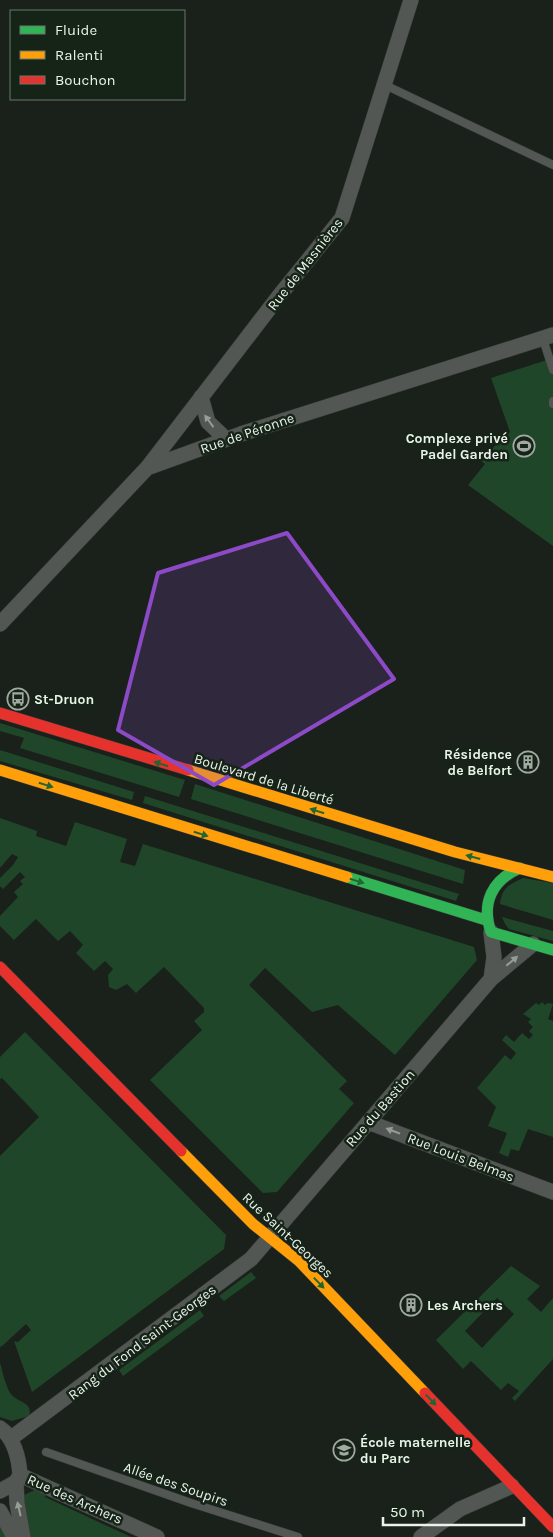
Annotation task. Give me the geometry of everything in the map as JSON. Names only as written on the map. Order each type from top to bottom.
[{"type":"main road","name":"Boulevard de la Liberté","points":[[0,713],[456,852],[553,877]]},
{"type":"main road","points":[[0,770],[488,926],[553,950]]},
{"type":"main road","points":[[488,926],[487,904],[492,888],[503,875],[520,868]]},
{"type":"main road","name":"Rue Saint-Georges","points":[[0,967],[253,1224],[299,1261],[553,1527]]},
{"type":"street","name":"Rue de Masnières","points":[[147,468],[342,218],[411,0]]},
{"type":"street","name":"Rue de Péronne","points":[[0,624],[147,468],[226,439],[548,337]]},
{"type":"street","points":[[201,397],[208,422],[226,439]]},
{"type":"street","points":[[488,926],[494,957],[491,979]]},
{"type":"street","name":"Rue du Bastion","points":[[270,1239],[283,1220],[491,979],[533,944]]},
{"type":"street","name":"Rue Louis Belmas","points":[[368,1122],[553,1192]]},
{"type":"street","name":"Rang du Fond Saint-Georges","points":[[5,1434],[240,1269],[270,1239]]},
{"type":"street","points":[[5,1434],[18,1457],[17,1503],[23,1537]]},
{"type":"street","points":[[0,1491],[18,1478]]},
{"type":"street","name":"Rue des Archers","points":[[18,1478],[158,1537]]},
{"type":"street","points":[[421,1537],[460,1509],[512,1486]]},
{"type":"street","points":[[0,1511],[14,1537]]},
{"type":"lane","points":[[385,86],[553,165]]},
{"type":"lane","points":[[548,337],[553,370]]},
{"type":"lane","name":"Allée des Soupirs","points":[[46,1452],[191,1503],[298,1537]]},
{"type":"highlighted area","points":[[287,533],[394,679],[214,785],[118,730],[158,573]]},
{"type":"green space","name":"Complexe privé Padel Garden","points":[[553,358],[553,546],[468,485],[485,464],[480,460],[510,432],[491,378]]},
{"type":"green space","points":[[0,723],[185,780],[179,797],[20,748],[24,738],[0,731]]},
{"type":"green space","points":[[0,750],[134,792],[132,800],[0,761]]},
{"type":"green space","points":[[195,784],[465,870],[463,884],[191,799]]},
{"type":"green space","points":[[145,796],[459,894],[456,901],[143,803]]},
{"type":"green space","points":[[0,818],[37,831],[36,836],[66,846],[75,822],[127,839],[120,862],[135,866],[143,844],[474,947],[477,960],[395,1055],[338,1005],[312,1012],[265,968],[249,985],[347,1081],[339,1089],[354,1103],[277,1192],[263,1193],[150,1080],[202,1030],[194,1021],[204,1012],[204,1008],[164,967],[136,993],[127,984],[116,990],[109,987],[108,975],[113,969],[105,961],[94,971],[76,953],[83,945],[70,931],[58,941],[36,919],[14,940],[0,926],[0,916],[18,897],[14,892],[23,884],[20,881],[25,877],[20,872],[3,889],[0,886],[0,878],[18,857],[12,854],[0,868]]},
{"type":"green space","points":[[523,878],[553,883],[553,920],[500,904],[504,891],[513,883]]},
{"type":"green space","points":[[502,917],[553,931],[553,941],[509,929]]},
{"type":"green space","points":[[542,1002],[545,1005],[548,1003],[553,1004],[548,1019],[553,1021],[553,1137],[528,1129],[519,1151],[511,1149],[508,1157],[499,1153],[507,1133],[488,1126],[496,1107],[477,1088],[505,1055],[511,1060],[516,1053],[502,1040],[506,1035],[514,1042],[522,1033],[529,1039],[533,1035],[529,1031],[533,1027],[528,1022],[531,1019],[523,1014],[536,1003],[539,1005]]},
{"type":"green space","points":[[25,1032],[226,1235],[224,1249],[32,1392],[14,1341],[18,1342],[31,1330],[26,1324],[0,1346],[0,1156],[39,1117],[2,1078],[0,1079],[0,1057]]},
{"type":"green space","points":[[511,1266],[540,1286],[527,1299],[541,1312],[553,1298],[553,1359],[515,1401],[512,1398],[519,1391],[508,1383],[501,1390],[471,1361],[463,1369],[436,1340]],"holes":[[[497,1298],[514,1314],[482,1348],[465,1331]]]},
{"type":"green space","points":[[251,1272],[256,1278],[224,1301],[219,1296]]},
{"type":"green space","points":[[200,1310],[204,1316],[123,1376],[119,1370]]},
{"type":"green space","points":[[0,1363],[11,1394],[28,1406],[29,1416],[12,1421],[0,1417]]},
{"type":"green space","points":[[35,1490],[46,1493],[45,1497],[131,1537],[0,1537],[0,1525],[24,1517],[24,1495]]},
{"type":"traffic: fast","points":[[520,868],[502,879],[491,894],[487,911],[491,932],[553,950]]},
{"type":"traffic: fast","points":[[347,877],[486,920]]},
{"type":"traffic: slow","points":[[0,770],[347,877]]},
{"type":"traffic: slow","points":[[188,770],[455,852],[553,877]]},
{"type":"traffic: slow","points":[[181,1151],[253,1224],[299,1261],[425,1393]]},
{"type":"traffic: jam","points":[[0,713],[188,770]]},
{"type":"traffic: jam","points":[[0,967],[181,1151]]},
{"type":"traffic: jam","points":[[425,1393],[553,1527]]},
{"type":"place","name":"Complexe privé Padel Garden","points":[[524,446]]},
{"type":"place","name":"St-Druon","points":[[18,699]]},
{"type":"place","name":"Résidence de Belfort","points":[[528,762]]},
{"type":"place","name":"Les Archers","points":[[411,1305]]},
{"type":"place","name":"École maternelle du Parc","points":[[344,1450]]}]
